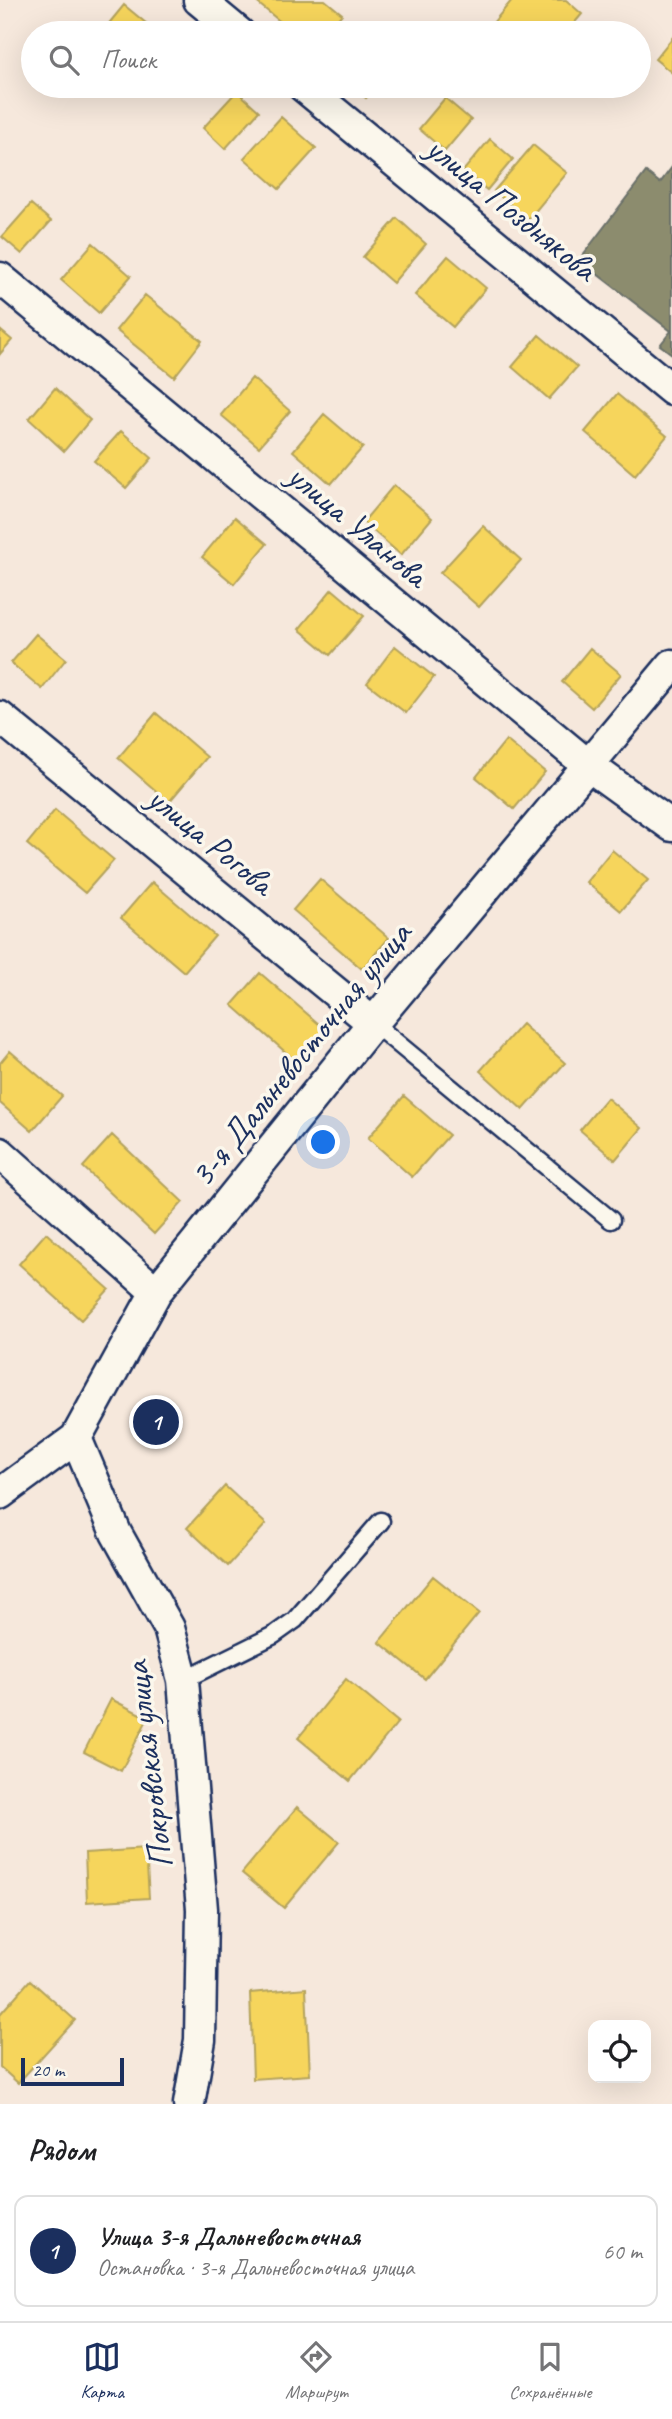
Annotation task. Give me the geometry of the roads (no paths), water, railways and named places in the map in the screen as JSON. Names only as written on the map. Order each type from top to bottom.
[{"type":"street","points":[[199,0],[224,21]]},
{"type":"street","name":"улица Позднякова","points":[[318,98],[672,390]]},
{"type":"street","name":"улица Уланова","points":[[0,278],[589,766],[672,826]]},
{"type":"street","name":"3-я Дальневосточная улица","points":[[0,1494],[76,1438],[156,1292],[373,1023],[672,665]]},
{"type":"street","name":"улица Рогова","points":[[0,717],[373,1023]]},
{"type":"street","points":[[0,1153],[156,1292]]},
{"type":"street","name":"Покровская улица","points":[[76,1438],[116,1533],[169,1628],[183,1680],[202,1909],[200,2040],[189,2104]]},
{"type":"lane","points":[[373,1023],[611,1220]]},
{"type":"lane","points":[[183,1680],[274,1635],[295,1620],[381,1521]]},
{"type":"place","name":"Улица 3-я Дальневосточная","points":[[156,1422]]}]
